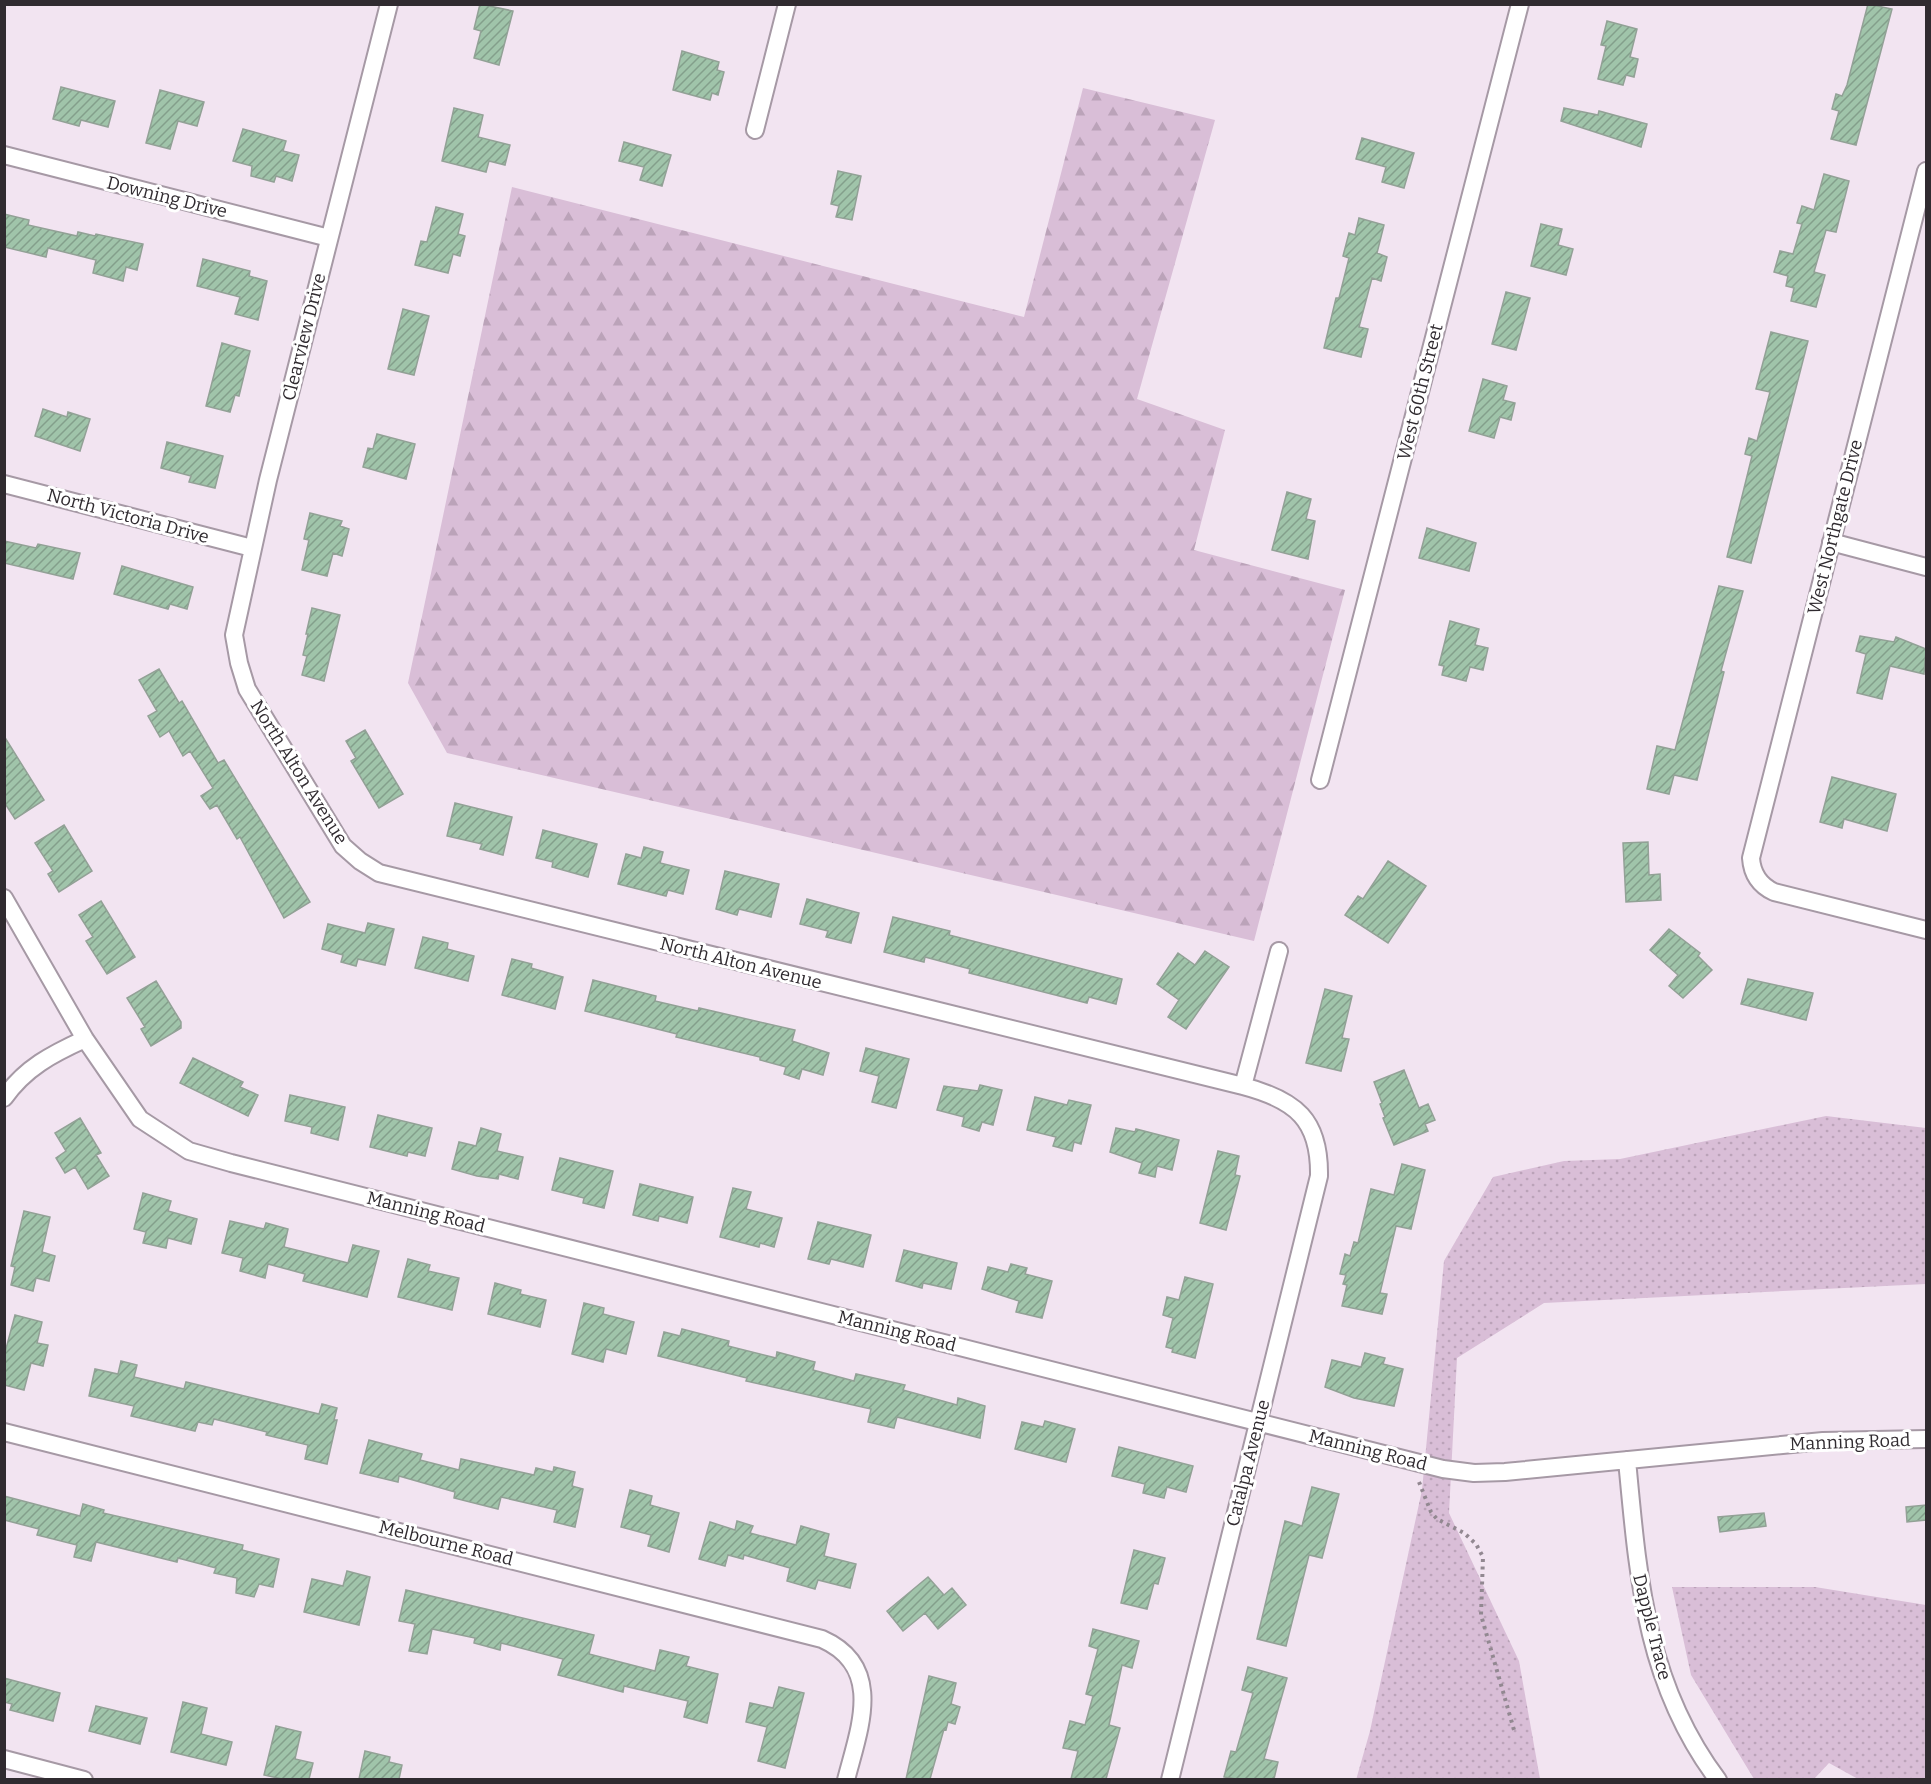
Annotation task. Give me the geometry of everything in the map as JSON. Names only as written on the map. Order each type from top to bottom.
[{"type":"street","name":"Clearview Drive","points":[[241,672],[234,635],[252,548],[388,4]]},
{"type":"street","points":[[755,130],[787,4]]},
{"type":"street","name":"West 60th Street","points":[[1320,780],[1520,4]]},
{"type":"street","name":"Downing Drive","points":[[4,155],[329,238]]},
{"type":"street","name":"West Northgate Drive","points":[[1926,171],[1922,207],[1831,542],[1751,858],[1751,867],[1760,882],[1778,894],[1926,930]]},
{"type":"street","name":"North Victoria Drive","points":[[4,484],[252,548]]},
{"type":"street","points":[[1831,542],[1926,567]]},
{"type":"street","name":"North Alton Avenue","points":[[241,672],[247,689],[335,834],[348,852],[379,873],[1244,1086],[1271,1094],[1297,1110],[1313,1131],[1318,1147]]},
{"type":"street","name":"Manning Road","points":[[4,898],[85,1039],[140,1119],[189,1151],[1458,1471],[1490,1473],[1824,1441],[1926,1439]]},
{"type":"street","points":[[1244,1086],[1279,951]]},
{"type":"street","points":[[4,1098],[21,1076],[44,1058],[85,1039]]},
{"type":"street","name":"Catalpa Avenue","points":[[1170,1779],[1319,1176],[1318,1147]]},
{"type":"street","name":"Melbourne Road","points":[[4,1432],[812,1635],[830,1643],[849,1658],[858,1672],[862,1689],[863,1712],[846,1779]]},
{"type":"street","name":"Dapple Trace","points":[[1627,1460],[1640,1595],[1655,1658],[1680,1719],[1718,1779]]},
{"type":"street","points":[[4,1759],[84,1779]]},
{"type":"path","points":[[1421,1463],[1419,1482],[1431,1512],[1437,1519],[1464,1533],[1476,1544],[1483,1557],[1481,1615],[1514,1730]]},
{"type":"green space","points":[[1083,88],[1215,120],[1137,399],[1225,430],[1194,550],[1345,590],[1254,941],[447,753],[408,683],[512,187],[1024,317]]},
{"type":"green space","points":[[1826,1116],[1926,1128],[1926,1284],[1544,1303],[1457,1358],[1449,1513],[1519,1661],[1540,1779],[1356,1780],[1370,1731],[1422,1490],[1444,1261],[1493,1177],[1564,1161],[1620,1159]]},
{"type":"green space","points":[[1672,1587],[1815,1587],[1926,1605],[1926,1779],[1858,1779],[1829,1763],[1814,1779],[1754,1779],[1691,1675]]},
{"type":"building","points":[[480,4],[513,11],[499,65],[474,58],[481,31],[474,29]]},
{"type":"building","points":[[1868,4],[1892,9],[1856,145],[1831,139],[1839,111],[1832,109],[1836,94],[1842,96],[1847,85]]},
{"type":"building","points":[[1607,21],[1637,29],[1630,57],[1638,59],[1634,77],[1626,75],[1623,85],[1598,79],[1606,46],[1601,45]]},
{"type":"building","points":[[682,51],[719,62],[717,70],[724,72],[718,95],[712,93],[710,100],[673,90]]},
{"type":"building","points":[[61,87],[115,101],[108,127],[81,120],[79,126],[53,119]]},
{"type":"building","points":[[160,90],[204,102],[197,126],[178,121],[170,149],[146,143]]},
{"type":"building","points":[[454,108],[483,115],[478,137],[510,145],[505,165],[489,161],[486,172],[442,161]]},
{"type":"building","points":[[1564,108],[1598,115],[1599,111],[1647,124],[1641,147],[1561,121]]},
{"type":"building","points":[[243,129],[286,141],[283,151],[299,155],[292,181],[276,176],[274,182],[251,176],[252,166],[233,161]]},
{"type":"building","points":[[1362,138],[1414,153],[1404,188],[1382,182],[1386,167],[1356,159]]},
{"type":"building","points":[[624,142],[671,155],[662,186],[640,180],[644,167],[619,161]]},
{"type":"building","points":[[838,171],[861,176],[852,220],[836,217],[839,206],[831,204]]},
{"type":"building","points":[[1824,174],[1849,181],[1836,232],[1826,230],[1814,272],[1825,275],[1816,307],[1791,301],[1794,288],[1786,286],[1788,276],[1774,272],[1780,251],[1793,254],[1802,224],[1797,223],[1802,206],[1814,210]]},
{"type":"building","points":[[436,207],[463,214],[458,234],[465,236],[460,256],[453,254],[448,273],[415,265],[421,241],[427,242]]},
{"type":"building","points":[[4,214],[29,220],[28,225],[77,236],[78,232],[95,236],[96,234],[143,244],[137,270],[126,267],[123,281],[93,273],[96,260],[48,248],[46,257],[4,247]]},
{"type":"building","points":[[1359,218],[1384,225],[1377,253],[1387,257],[1381,281],[1372,278],[1359,327],[1368,329],[1361,357],[1324,348],[1336,298],[1339,298],[1349,258],[1343,256],[1349,233],[1355,235]]},
{"type":"building","points":[[1541,224],[1562,229],[1558,245],[1573,249],[1566,275],[1531,266]]},
{"type":"building","points":[[203,259],[250,271],[249,276],[267,281],[258,320],[235,314],[240,297],[197,286]]},
{"type":"building","points":[[1506,292],[1530,298],[1516,350],[1492,344]]},
{"type":"building","points":[[403,309],[429,316],[414,375],[388,369]]},
{"type":"building","points":[[1771,332],[1808,341],[1751,563],[1727,557],[1752,456],[1745,454],[1749,438],[1757,441],[1770,392],[1756,389]]},
{"type":"building","points":[[222,343],[250,351],[239,396],[235,395],[230,412],[206,406]]},
{"type":"building","points":[[1483,379],[1507,386],[1503,400],[1515,403],[1511,420],[1500,417],[1494,438],[1469,431]]},
{"type":"building","points":[[43,409],[67,417],[68,412],[90,419],[80,451],[35,436]]},
{"type":"building","points":[[377,434],[415,444],[406,479],[363,467],[368,448],[373,449]]},
{"type":"building","points":[[167,442],[223,456],[215,488],[189,482],[191,476],[161,468]]},
{"type":"building","points":[[1287,492],[1311,499],[1306,519],[1315,521],[1308,559],[1272,550]]},
{"type":"building","points":[[310,513],[342,521],[340,526],[349,529],[342,556],[333,553],[327,576],[302,570],[309,540],[304,539]]},
{"type":"building","points":[[1427,528],[1476,543],[1469,571],[1419,558]]},
{"type":"building","points":[[4,541],[36,548],[38,544],[80,553],[73,579],[4,563]]},
{"type":"building","points":[[122,566],[193,587],[187,609],[170,604],[168,609],[114,594]]},
{"type":"building","points":[[1719,586],[1743,591],[1721,671],[1724,672],[1697,780],[1674,775],[1669,794],[1647,789],[1657,746],[1675,750]]},
{"type":"building","points":[[312,608],[340,615],[324,681],[302,675],[307,656],[303,655]]},
{"type":"building","points":[[1450,621],[1479,629],[1475,645],[1488,648],[1483,670],[1470,667],[1466,681],[1442,675],[1444,666],[1439,665]]},
{"type":"building","points":[[1860,636],[1894,642],[1896,637],[1926,649],[1924,674],[1890,666],[1882,699],[1857,693],[1866,654],[1856,651]]},
{"type":"building","points":[[159,669],[179,703],[182,701],[218,763],[224,760],[310,902],[284,918],[240,837],[237,839],[217,805],[210,809],[201,796],[213,788],[190,751],[183,756],[169,731],[160,737],[148,716],[157,711],[139,680]]},
{"type":"building","points":[[365,730],[403,794],[379,808],[351,761],[356,758],[346,741]]},
{"type":"building","points":[[4,736],[44,800],[15,819],[4,802]]},
{"type":"building","points":[[1832,777],[1896,794],[1887,831],[1844,819],[1842,828],[1820,822]]},
{"type":"building","points":[[455,803],[512,817],[503,855],[480,849],[482,844],[447,836]]},
{"type":"building","points":[[64,825],[92,871],[59,892],[48,874],[53,871],[35,843]]},
{"type":"building","points":[[543,830],[597,844],[588,877],[552,867],[553,862],[536,858]]},
{"type":"building","points":[[1648,842],[1649,875],[1660,874],[1661,900],[1626,902],[1623,843]]},
{"type":"building","points":[[644,847],[663,852],[660,863],[689,870],[683,894],[668,890],[666,896],[618,884],[626,854],[641,858]]},
{"type":"building","points":[[1388,861],[1426,886],[1388,943],[1345,915],[1358,896],[1363,899]]},
{"type":"building","points":[[725,871],[779,884],[771,917],[739,909],[737,915],[716,909]]},
{"type":"building","points":[[807,899],[859,913],[851,943],[826,937],[828,931],[800,924]]},
{"type":"building","points":[[101,901],[135,957],[107,974],[86,941],[93,937],[79,915]]},
{"type":"building","points":[[893,917],[950,931],[949,935],[1122,979],[1116,1004],[1089,997],[1087,1003],[969,973],[970,969],[925,957],[924,962],[884,952]]},
{"type":"building","points":[[368,923],[394,929],[385,965],[358,959],[356,966],[341,962],[343,955],[322,949],[328,924],[365,933]]},
{"type":"building","points":[[1669,929],[1700,953],[1698,956],[1712,970],[1683,998],[1669,986],[1678,975],[1650,950]]},
{"type":"building","points":[[423,937],[448,943],[447,949],[474,956],[468,981],[415,968]]},
{"type":"building","points":[[1205,951],[1229,967],[1186,1029],[1168,1017],[1179,1000],[1157,984],[1178,953],[1195,965]]},
{"type":"building","points":[[512,959],[532,964],[531,968],[563,977],[555,1009],[502,995]]},
{"type":"building","points":[[1748,979],[1813,993],[1806,1020],[1741,1004]]},
{"type":"building","points":[[593,980],[656,996],[655,1001],[698,1011],[699,1008],[795,1030],[792,1041],[829,1053],[823,1075],[802,1069],[799,1079],[784,1074],[786,1067],[760,1060],[760,1057],[676,1037],[677,1034],[585,1011]]},
{"type":"building","points":[[156,981],[181,1022],[181,1028],[151,1046],[141,1029],[145,1027],[127,998]]},
{"type":"building","points":[[1325,989],[1352,996],[1342,1038],[1349,1039],[1341,1071],[1306,1063]]},
{"type":"building","points":[[866,1048],[909,1059],[896,1108],[872,1102],[879,1076],[860,1071]]},
{"type":"building","points":[[193,1058],[243,1082],[240,1087],[258,1095],[248,1116],[180,1083]]},
{"type":"building","points":[[1404,1070],[1419,1108],[1428,1104],[1435,1120],[1425,1124],[1428,1131],[1394,1145],[1383,1118],[1385,1117],[1380,1104],[1382,1103],[1374,1082]]},
{"type":"building","points":[[980,1085],[1002,1090],[993,1125],[982,1122],[979,1131],[962,1126],[964,1117],[937,1110],[944,1086],[978,1091]]},
{"type":"building","points":[[290,1095],[345,1107],[338,1140],[311,1133],[312,1127],[285,1121]]},
{"type":"building","points":[[1035,1097],[1067,1105],[1069,1100],[1091,1105],[1081,1144],[1074,1142],[1072,1151],[1053,1146],[1056,1137],[1027,1130]]},
{"type":"building","points":[[378,1115],[432,1128],[425,1156],[408,1152],[407,1156],[370,1147]]},
{"type":"building","points":[[80,1118],[101,1153],[96,1155],[109,1176],[88,1189],[75,1167],[65,1173],[56,1158],[66,1151],[55,1133]]},
{"type":"building","points":[[481,1128],[501,1134],[497,1151],[523,1157],[518,1179],[499,1174],[498,1179],[477,1176],[452,1169],[459,1142],[476,1146]]},
{"type":"building","points":[[1116,1128],[1135,1132],[1136,1129],[1179,1140],[1172,1170],[1157,1166],[1155,1177],[1139,1173],[1142,1163],[1110,1152]]},
{"type":"building","points":[[1218,1151],[1239,1156],[1235,1175],[1240,1176],[1226,1230],[1200,1223]]},
{"type":"building","points":[[560,1158],[613,1171],[604,1208],[583,1203],[584,1198],[552,1190]]},
{"type":"building","points":[[1402,1164],[1425,1170],[1411,1229],[1396,1226],[1380,1293],[1387,1294],[1382,1314],[1342,1306],[1347,1285],[1343,1284],[1346,1275],[1340,1274],[1345,1254],[1350,1256],[1354,1242],[1358,1243],[1371,1189],[1394,1195]]},
{"type":"building","points":[[640,1184],[693,1197],[687,1223],[659,1216],[658,1221],[633,1215]]},
{"type":"building","points":[[733,1188],[751,1192],[746,1209],[782,1218],[774,1247],[760,1243],[759,1247],[720,1237]]},
{"type":"building","points":[[143,1193],[171,1201],[168,1211],[197,1219],[191,1244],[168,1238],[166,1248],[143,1243],[146,1232],[134,1229]]},
{"type":"building","points":[[24,1211],[50,1217],[42,1252],[55,1256],[49,1281],[36,1278],[33,1291],[11,1285],[15,1267],[11,1266]]},
{"type":"building","points":[[230,1221],[264,1229],[266,1223],[288,1229],[284,1247],[348,1263],[353,1245],[379,1251],[367,1297],[303,1281],[305,1274],[268,1264],[265,1278],[240,1271],[243,1258],[222,1253]]},
{"type":"building","points":[[818,1222],[871,1235],[863,1267],[831,1259],[829,1264],[808,1259]]},
{"type":"building","points":[[904,1250],[957,1263],[951,1289],[923,1283],[922,1288],[896,1281]]},
{"type":"building","points":[[408,1259],[430,1265],[428,1271],[459,1278],[452,1310],[398,1297]]},
{"type":"building","points":[[1011,1264],[1027,1268],[1025,1274],[1052,1281],[1042,1318],[1016,1312],[1019,1301],[982,1289],[988,1267],[1008,1272]]},
{"type":"building","points":[[1185,1277],[1213,1284],[1195,1358],[1172,1352],[1173,1349],[1166,1347],[1173,1318],[1163,1315],[1167,1297],[1179,1300]]},
{"type":"building","points":[[495,1283],[521,1290],[520,1294],[546,1300],[540,1327],[488,1314]]},
{"type":"building","points":[[584,1303],[604,1308],[603,1314],[634,1322],[626,1354],[606,1349],[603,1362],[572,1354]]},
{"type":"building","points":[[15,1315],[42,1322],[37,1343],[48,1345],[43,1366],[31,1363],[24,1390],[4,1385],[4,1356]]},
{"type":"building","points":[[682,1329],[729,1341],[728,1346],[776,1358],[777,1352],[815,1362],[813,1370],[854,1381],[856,1374],[905,1385],[903,1390],[957,1405],[958,1398],[985,1406],[980,1438],[897,1417],[894,1428],[868,1422],[871,1409],[746,1381],[747,1378],[658,1356],[664,1332],[680,1336]]},
{"type":"building","points":[[1365,1353],[1385,1358],[1383,1364],[1403,1369],[1394,1406],[1354,1398],[1325,1387],[1332,1360],[1361,1367]]},
{"type":"building","points":[[121,1361],[137,1365],[134,1377],[184,1389],[186,1382],[319,1414],[322,1404],[337,1408],[334,1420],[337,1420],[327,1464],[305,1459],[308,1445],[266,1435],[267,1432],[214,1419],[212,1425],[198,1422],[195,1431],[131,1416],[134,1406],[89,1396],[95,1369],[118,1374]]},
{"type":"building","points":[[1045,1421],[1075,1429],[1066,1462],[1015,1449],[1022,1422],[1043,1427]]},
{"type":"building","points":[[369,1440],[422,1454],[420,1460],[459,1470],[461,1459],[534,1475],[536,1468],[553,1472],[554,1467],[575,1472],[572,1486],[583,1489],[575,1527],[554,1522],[557,1510],[501,1497],[498,1509],[454,1498],[455,1492],[399,1476],[398,1482],[360,1473]]},
{"type":"building","points":[[1119,1447],[1193,1466],[1186,1492],[1167,1487],[1164,1498],[1143,1493],[1145,1484],[1112,1476]]},
{"type":"building","points":[[1312,1487],[1339,1494],[1322,1558],[1309,1555],[1286,1646],[1257,1639],[1285,1521],[1302,1526]]},
{"type":"building","points":[[630,1490],[652,1496],[650,1505],[679,1513],[669,1552],[648,1546],[651,1535],[621,1527]]},
{"type":"building","points":[[4,1496],[80,1516],[83,1504],[104,1510],[103,1513],[243,1545],[242,1550],[279,1559],[273,1587],[259,1584],[254,1597],[236,1593],[237,1578],[214,1573],[216,1568],[178,1558],[177,1562],[96,1542],[91,1561],[74,1557],[77,1545],[37,1535],[39,1529],[4,1520]]},
{"type":"building","points":[[1926,1505],[1926,1520],[1907,1522],[1906,1507]]},
{"type":"building","points":[[1764,1513],[1766,1526],[1720,1532],[1718,1517]]},
{"type":"building","points":[[737,1521],[753,1526],[750,1533],[796,1545],[801,1526],[829,1534],[824,1556],[856,1564],[850,1588],[818,1580],[815,1589],[787,1581],[790,1568],[744,1555],[743,1559],[728,1555],[725,1566],[699,1559],[710,1522],[735,1530]]},
{"type":"building","points":[[1134,1550],[1165,1558],[1158,1584],[1154,1583],[1147,1609],[1121,1603]]},
{"type":"building","points":[[347,1571],[370,1577],[359,1625],[304,1612],[312,1579],[343,1586]]},
{"type":"building","points":[[928,1577],[944,1595],[952,1588],[966,1605],[938,1629],[925,1613],[903,1631],[887,1611]]},
{"type":"building","points":[[406,1590],[594,1635],[589,1654],[655,1671],[660,1650],[689,1657],[686,1666],[718,1674],[707,1723],[684,1717],[688,1701],[624,1686],[623,1692],[558,1675],[563,1659],[501,1643],[500,1650],[474,1643],[475,1638],[432,1629],[427,1654],[409,1651],[415,1624],[399,1621]]},
{"type":"building","points":[[1093,1629],[1139,1641],[1132,1668],[1122,1665],[1109,1725],[1120,1728],[1106,1779],[1071,1779],[1078,1751],[1063,1748],[1070,1721],[1085,1725],[1093,1696],[1086,1694],[1098,1649],[1089,1646]]},
{"type":"building","points":[[1248,1667],[1287,1678],[1264,1759],[1278,1762],[1274,1779],[1224,1777],[1231,1751],[1236,1752],[1253,1693],[1242,1690]]},
{"type":"building","points":[[929,1676],[956,1683],[951,1704],[960,1707],[955,1724],[948,1722],[946,1730],[944,1729],[930,1779],[906,1779]]},
{"type":"building","points":[[4,1678],[60,1693],[53,1721],[10,1710],[12,1704],[4,1702]]},
{"type":"building","points":[[779,1687],[804,1693],[785,1768],[758,1761],[767,1727],[746,1722],[750,1703],[773,1708]]},
{"type":"building","points":[[183,1702],[207,1708],[201,1734],[232,1742],[226,1765],[171,1752]]},
{"type":"building","points":[[96,1706],[147,1718],[140,1744],[89,1731]]},
{"type":"building","points":[[276,1726],[301,1732],[295,1759],[313,1763],[309,1779],[282,1779],[264,1775]]},
{"type":"building","points":[[365,1751],[390,1757],[389,1762],[402,1765],[399,1779],[359,1779]]}]
